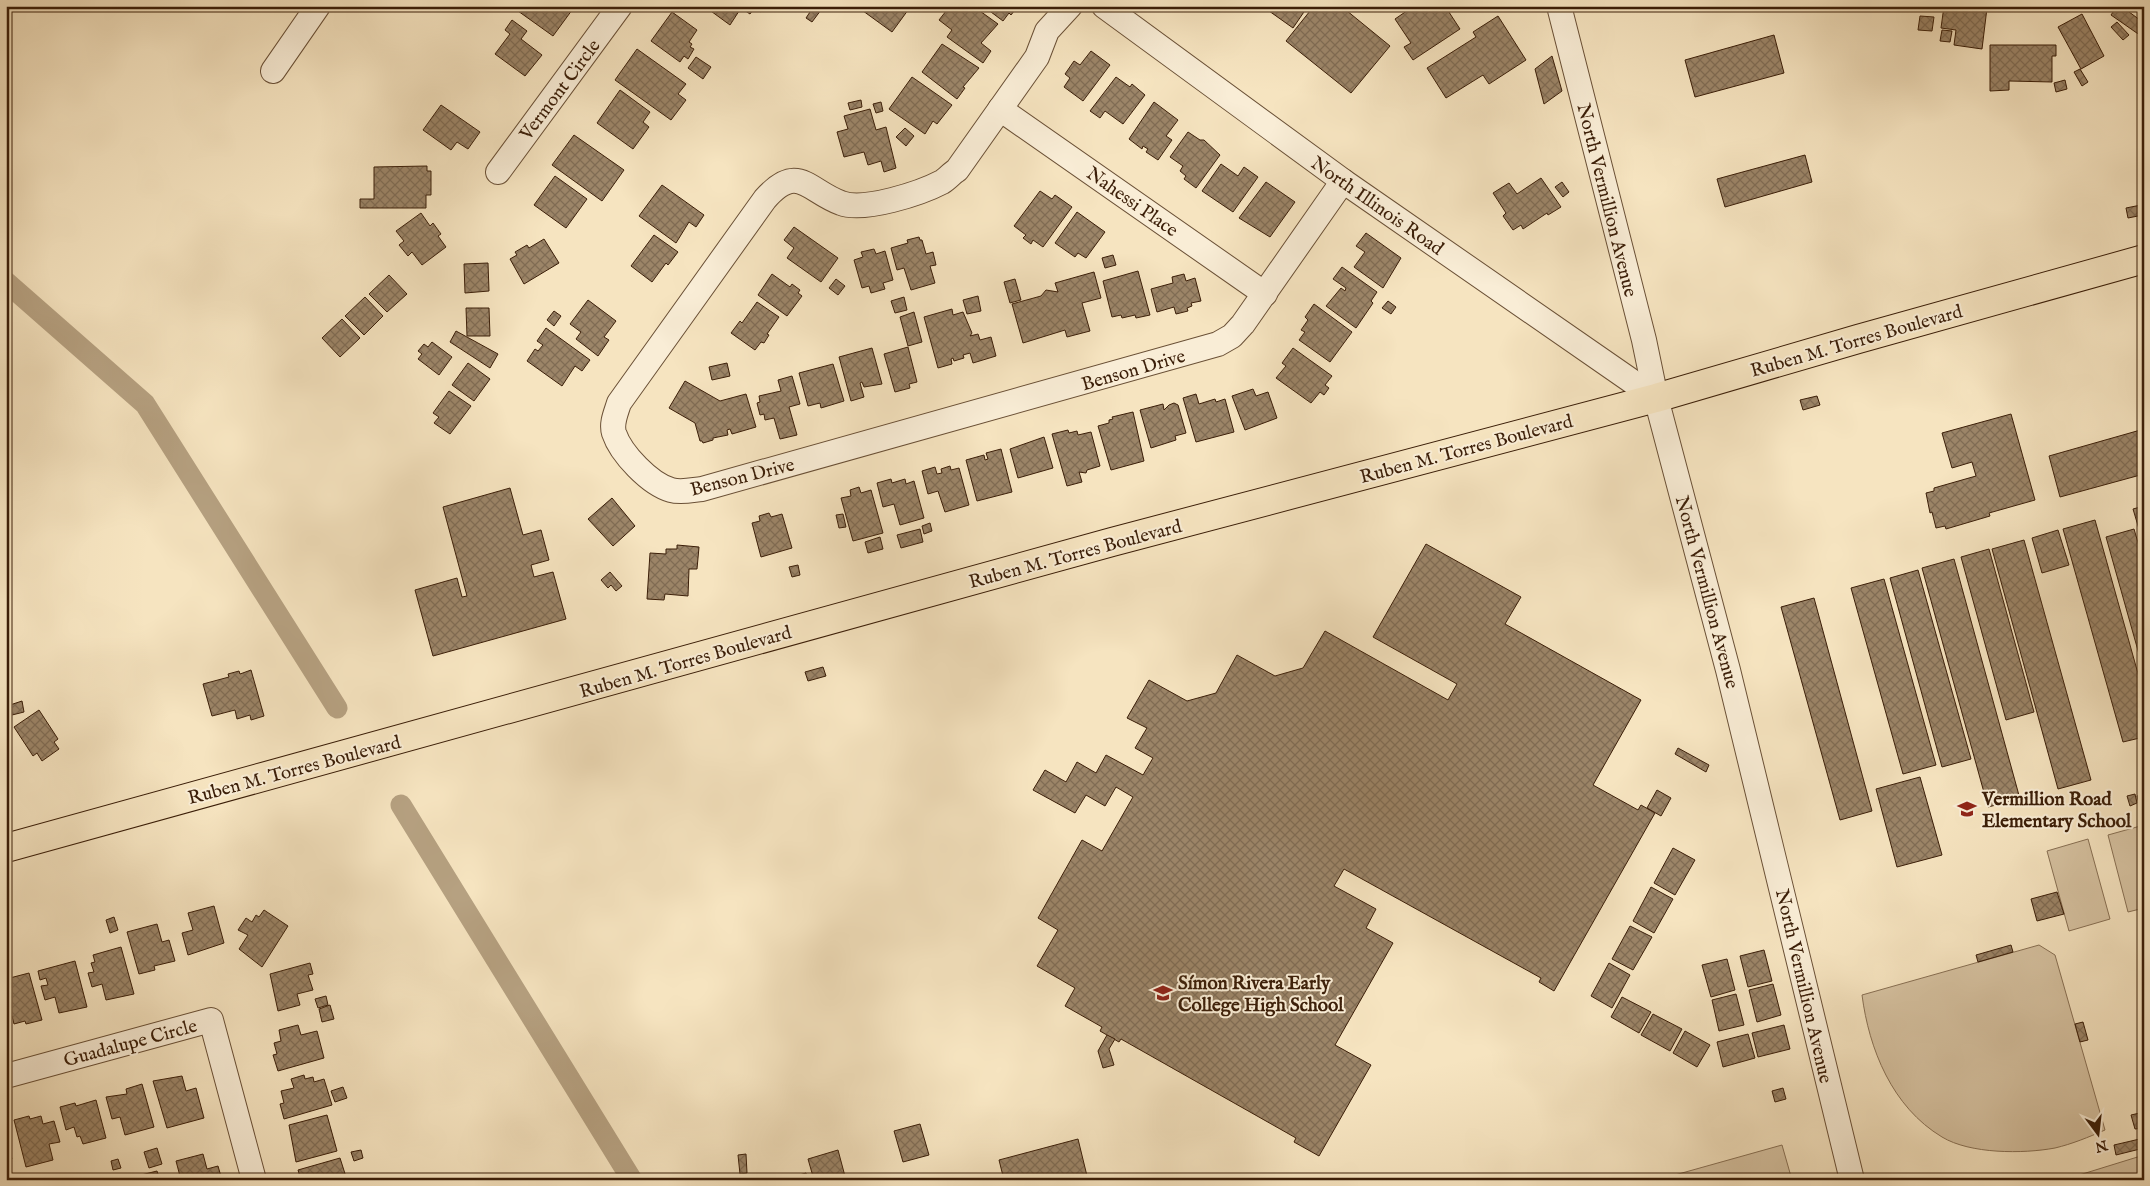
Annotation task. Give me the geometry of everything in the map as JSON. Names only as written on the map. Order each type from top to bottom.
[{"type":"main road","name":"Ruben M. Torres Boulevard","points":[[6,848],[1112,542],[1656,398],[1868,336],[2144,259]]},
{"type":"street","points":[[273,71],[318,6]]},
{"type":"street","name":"Vermont Circle","points":[[498,172],[620,6]]},
{"type":"street","name":"Benson Drive","points":[[1070,6],[1047,31],[1037,57],[957,170],[943,181],[914,193],[857,205],[842,204],[801,181],[787,181],[775,188],[619,403],[613,418],[614,433],[630,460],[656,483],[670,490],[681,492],[702,489],[1218,344],[1232,336],[1243,324],[1342,181]]},
{"type":"street","name":"North Illinois Road","points":[[1104,6],[1342,181],[1656,398]]},
{"type":"street","name":"North Vermillion Avenue","points":[[1559,6],[1644,340],[1656,398],[1728,670],[1852,1180]]},
{"type":"street","name":"Nahessi Place","points":[[1000,109],[1265,294]]},
{"type":"street","name":"Guadalupe Circle","points":[[6,1076],[211,1020],[254,1180]]},
{"type":"shaded area","points":[[2144,825],[2144,908],[2128,912],[2108,835]]},
{"type":"shaded area","points":[[2088,839],[2110,919],[2069,931],[2047,851]]},
{"type":"shaded area","points":[[2039,945],[2055,955],[2105,1130],[2055,1148],[2042,1150],[2013,1152],[1982,1150],[1954,1143],[1924,1124],[1909,1110],[1897,1093],[1877,1056],[1870,1036],[1862,995]]},
{"type":"shaded area","points":[[1782,1145],[1792,1180],[1657,1180]]},
{"type":"shaded area","points":[[2144,1155],[2144,1180],[2063,1180]]},
{"type":"building","points":[[511,6],[575,6],[553,36]]},
{"type":"building","points":[[704,6],[765,6],[761,12],[755,7],[750,14],[741,8],[730,25]]},
{"type":"building","points":[[814,6],[824,6],[812,22],[806,18]]},
{"type":"building","points":[[860,6],[911,6],[892,32],[859,8]]},
{"type":"building","points":[[950,6],[973,6],[998,24],[981,43],[991,51],[983,63],[947,37],[952,30],[939,20]]},
{"type":"building","points":[[983,6],[1018,6],[1003,21]]},
{"type":"building","points":[[1262,6],[1308,6],[1293,28]]},
{"type":"building","points":[[1314,6],[1341,6],[1390,46],[1351,93],[1286,41]]},
{"type":"building","points":[[1414,6],[1445,6],[1460,29],[1413,60],[1404,47],[1411,43],[1395,19]]},
{"type":"building","points":[[1944,6],[1987,8],[1982,49],[1954,45],[1956,30],[1941,28]]},
{"type":"building","points":[[2117,6],[2121,6],[2144,23],[2144,38],[2111,15]]},
{"type":"building","points":[[672,12],[697,30],[689,42],[692,44],[690,47],[694,49],[688,59],[684,56],[680,62],[651,41]]},
{"type":"building","points":[[2082,14],[2104,56],[2081,69],[2058,27]]},
{"type":"building","points":[[1498,16],[1526,60],[1489,84],[1483,75],[1446,98],[1427,68],[1476,37],[1473,32]]},
{"type":"building","points":[[1920,16],[1934,17],[1932,31],[1918,30]]},
{"type":"building","points":[[512,20],[527,31],[521,39],[542,55],[525,76],[495,54],[510,34],[505,30]]},
{"type":"building","points":[[2117,22],[2129,35],[2123,40],[2111,27]]},
{"type":"building","points":[[1942,30],[1952,31],[1950,42],[1940,41]]},
{"type":"building","points":[[1774,35],[1784,73],[1695,97],[1685,60]]},
{"type":"building","points":[[942,44],[979,68],[963,87],[965,88],[957,99],[922,72]]},
{"type":"building","points":[[1990,45],[2056,45],[2056,56],[2052,56],[2052,82],[2009,81],[2009,90],[1990,91]]},
{"type":"building","points":[[637,49],[686,84],[678,94],[686,100],[671,120],[615,80]]},
{"type":"building","points":[[1091,51],[1110,65],[1083,101],[1064,87],[1070,78],[1065,74],[1074,61],[1080,65]]},
{"type":"building","points":[[1552,56],[1562,91],[1544,104],[1535,69]]},
{"type":"building","points":[[696,57],[711,67],[703,79],[688,68]]},
{"type":"building","points":[[2080,69],[2088,82],[2082,86],[2074,72]]},
{"type":"building","points":[[912,77],[952,105],[937,124],[933,121],[925,134],[889,109]]},
{"type":"building","points":[[1116,77],[1130,87],[1132,84],[1145,95],[1123,124],[1105,111],[1100,118],[1090,111]]},
{"type":"building","points":[[2065,80],[2067,89],[2056,92],[2054,83]]},
{"type":"building","points":[[620,90],[650,112],[643,122],[649,127],[633,149],[597,123]]},
{"type":"building","points":[[861,100],[862,107],[850,110],[848,103]]},
{"type":"building","points":[[881,102],[883,111],[876,113],[873,104]]},
{"type":"building","points":[[1154,102],[1178,120],[1166,136],[1172,140],[1158,160],[1146,152],[1148,149],[1143,146],[1142,149],[1129,139]]},
{"type":"building","points":[[441,105],[480,132],[468,149],[457,142],[451,150],[423,130]]},
{"type":"building","points":[[870,109],[876,130],[886,127],[896,168],[884,172],[881,161],[868,165],[864,152],[844,157],[837,132],[848,129],[844,116]]},
{"type":"building","points":[[905,128],[914,136],[906,146],[896,137]]},
{"type":"building","points":[[1188,132],[1200,140],[1204,140],[1220,155],[1196,188],[1184,179],[1186,176],[1180,171],[1183,166],[1170,157]]},
{"type":"building","points":[[574,135],[624,170],[602,201],[552,165]]},
{"type":"building","points":[[1805,155],[1812,182],[1725,207],[1717,179]]},
{"type":"building","points":[[1221,164],[1238,176],[1244,167],[1258,177],[1233,212],[1202,191]]},
{"type":"building","points":[[427,166],[427,171],[431,171],[431,195],[426,195],[426,208],[360,208],[360,199],[374,199],[374,167]]},
{"type":"building","points":[[555,176],[587,199],[566,228],[534,205]]},
{"type":"building","points":[[1541,178],[1561,207],[1548,215],[1547,213],[1523,229],[1521,225],[1513,230],[1503,216],[1506,213],[1493,193],[1509,183],[1517,194]]},
{"type":"building","points":[[1266,182],[1295,202],[1270,237],[1239,218]]},
{"type":"building","points":[[1562,182],[1569,192],[1563,197],[1555,187]]},
{"type":"building","points":[[662,185],[704,215],[696,227],[689,222],[676,243],[639,216]]},
{"type":"building","points":[[1040,191],[1052,199],[1055,195],[1072,207],[1043,247],[1033,240],[1031,244],[1023,238],[1026,235],[1014,226]]},
{"type":"building","points":[[2141,205],[2143,215],[2128,218],[2126,208]]},
{"type":"building","points":[[1077,212],[1105,232],[1086,258],[1078,253],[1075,257],[1055,243]]},
{"type":"building","points":[[421,213],[430,226],[433,223],[441,234],[438,236],[446,247],[422,265],[412,252],[408,256],[399,245],[404,241],[396,231]]},
{"type":"building","points":[[794,227],[838,258],[821,282],[787,258],[794,248],[784,240]]},
{"type":"building","points":[[1366,233],[1401,258],[1383,288],[1354,267],[1365,252],[1356,246]]},
{"type":"building","points":[[654,235],[678,252],[668,265],[666,263],[652,282],[631,266]]},
{"type":"building","points":[[919,237],[922,240],[926,254],[933,252],[936,265],[930,266],[935,283],[911,290],[904,268],[897,270],[891,248],[908,243],[907,240]]},
{"type":"building","points":[[544,239],[559,263],[524,284],[510,259],[517,255],[515,252],[527,245],[529,248]]},
{"type":"building","points":[[874,249],[876,254],[885,251],[893,280],[883,283],[885,289],[871,293],[869,286],[862,288],[854,260],[863,257],[861,252]]},
{"type":"building","points":[[1113,255],[1116,265],[1105,268],[1102,258]]},
{"type":"building","points":[[488,263],[489,291],[465,293],[464,264]]},
{"type":"building","points":[[1342,267],[1377,292],[1371,301],[1373,303],[1356,328],[1326,306],[1341,288],[1345,291],[1346,288],[1333,279]]},
{"type":"building","points":[[1138,271],[1150,315],[1136,318],[1135,315],[1122,318],[1121,315],[1112,317],[1103,281]]},
{"type":"building","points":[[1094,272],[1101,298],[1082,303],[1090,331],[1067,337],[1065,330],[1023,343],[1012,304],[1041,296],[1046,290],[1058,292],[1055,283]]},
{"type":"building","points":[[772,274],[790,287],[792,284],[800,290],[798,293],[802,296],[787,316],[758,295]]},
{"type":"building","points":[[1184,274],[1186,281],[1195,278],[1201,301],[1191,303],[1192,306],[1187,308],[1188,311],[1176,314],[1174,307],[1157,312],[1151,289],[1173,283],[1172,277]]},
{"type":"building","points":[[389,275],[407,294],[387,312],[369,294]]},
{"type":"building","points":[[836,279],[845,286],[838,295],[829,288]]},
{"type":"building","points":[[1015,279],[1021,300],[1010,303],[1004,282]]},
{"type":"building","points":[[978,296],[981,311],[967,314],[963,300]]},
{"type":"building","points":[[365,297],[383,316],[364,335],[345,316]]},
{"type":"building","points":[[904,297],[907,310],[895,313],[891,301]]},
{"type":"building","points":[[588,300],[616,321],[604,337],[609,340],[598,356],[576,339],[581,332],[570,324]]},
{"type":"building","points":[[1388,301],[1396,307],[1391,314],[1382,308]]},
{"type":"building","points":[[757,302],[779,317],[767,334],[769,335],[764,343],[761,342],[755,350],[731,333],[740,321],[742,323]]},
{"type":"building","points":[[1314,304],[1352,332],[1330,362],[1299,340],[1305,332],[1301,330],[1308,320],[1305,317]]},
{"type":"building","points":[[466,308],[489,308],[490,336],[467,336]]},
{"type":"building","points":[[952,309],[953,315],[963,312],[972,333],[970,336],[978,334],[980,340],[991,337],[996,356],[973,363],[970,353],[963,355],[964,358],[954,361],[953,358],[951,359],[952,364],[938,368],[924,317]]},
{"type":"building","points":[[554,311],[561,316],[554,326],[547,320]]},
{"type":"building","points":[[914,312],[922,342],[908,346],[900,317]]},
{"type":"building","points":[[342,319],[360,338],[340,357],[322,338]]},
{"type":"building","points":[[546,328],[590,360],[582,371],[575,366],[562,386],[527,361],[535,349],[538,351],[543,345],[537,341]]},
{"type":"building","points":[[456,331],[498,354],[490,368],[450,342]]},
{"type":"building","points":[[432,342],[452,357],[439,375],[418,359],[422,354],[418,351],[424,344],[428,347]]},
{"type":"building","points":[[908,347],[917,382],[909,384],[910,388],[895,392],[884,354]]},
{"type":"building","points":[[872,348],[882,384],[864,387],[862,382],[860,383],[864,397],[851,401],[839,357]]},
{"type":"building","points":[[1293,348],[1332,376],[1325,385],[1329,388],[1324,395],[1320,392],[1311,403],[1276,378],[1286,366],[1282,363]]},
{"type":"building","points":[[468,363],[490,379],[474,401],[452,385]]},
{"type":"building","points":[[727,363],[730,376],[712,380],[709,367]]},
{"type":"building","points":[[833,364],[844,401],[821,408],[820,403],[808,406],[799,373]]},
{"type":"building","points":[[792,376],[800,404],[789,407],[797,435],[780,439],[774,418],[765,420],[764,414],[760,415],[757,403],[760,402],[759,396],[781,391],[778,380]]},
{"type":"building","points":[[685,381],[720,401],[746,394],[756,427],[732,434],[730,429],[727,430],[728,435],[713,438],[713,440],[703,443],[700,441],[695,423],[669,408]]},
{"type":"building","points":[[1253,389],[1256,396],[1268,392],[1277,418],[1245,430],[1232,396]]},
{"type":"building","points":[[449,391],[471,406],[450,434],[434,423],[439,417],[433,413]]},
{"type":"building","points":[[1196,394],[1199,404],[1215,399],[1216,402],[1225,399],[1234,432],[1196,442],[1183,398]]},
{"type":"building","points":[[1817,396],[1820,405],[1803,410],[1800,400]]},
{"type":"building","points":[[1174,403],[1178,405],[1186,433],[1175,436],[1176,440],[1151,448],[1140,410],[1163,404],[1164,410]]},
{"type":"building","points":[[1133,412],[1144,461],[1111,470],[1098,426],[1109,423],[1109,420],[1113,419],[1112,417]]},
{"type":"building","points":[[2011,414],[2035,500],[1989,513],[1990,516],[1946,529],[1945,526],[1936,528],[1932,512],[1930,513],[1926,493],[1934,491],[1934,488],[1976,476],[1972,462],[1952,468],[1942,433]]},
{"type":"building","points":[[2144,429],[2144,474],[2060,497],[2049,456]]},
{"type":"building","points":[[1068,430],[1069,433],[1077,431],[1078,435],[1091,432],[1100,466],[1087,470],[1086,473],[1079,472],[1082,482],[1067,486],[1052,434]]},
{"type":"building","points":[[1044,437],[1053,468],[1018,478],[1010,449]]},
{"type":"building","points":[[1001,449],[1012,492],[977,501],[966,460],[984,455],[985,460],[988,459],[986,453]]},
{"type":"building","points":[[950,466],[951,470],[959,468],[969,505],[945,512],[938,491],[928,494],[922,471],[935,467],[937,474],[942,473],[941,469]]},
{"type":"building","points":[[891,479],[892,483],[905,479],[906,484],[914,481],[924,518],[900,525],[894,504],[883,507],[877,483]]},
{"type":"building","points":[[859,487],[861,493],[871,490],[883,533],[853,541],[841,498],[851,496],[850,490]]},
{"type":"building","points":[[510,488],[523,535],[541,530],[549,560],[531,565],[534,577],[553,572],[566,619],[433,656],[415,590],[457,578],[462,597],[467,596],[443,507]]},
{"type":"building","points":[[612,498],[635,526],[613,546],[588,519]]},
{"type":"building","points":[[2144,506],[2144,546],[2133,509]]},
{"type":"building","points":[[769,513],[771,517],[782,514],[792,548],[761,557],[752,523],[760,521],[759,516]]},
{"type":"building","points":[[843,514],[846,527],[839,528],[836,515]]},
{"type":"building","points":[[2095,520],[2144,695],[2144,737],[2123,742],[2063,529]]},
{"type":"building","points":[[930,523],[932,531],[924,534],[922,526]]},
{"type":"building","points":[[920,529],[923,542],[901,548],[897,535]]},
{"type":"building","points":[[2134,529],[2144,563],[2144,672],[2106,537]]},
{"type":"building","points":[[2058,530],[2069,565],[2042,573],[2032,538]]},
{"type":"building","points":[[880,537],[883,549],[868,553],[865,542]]},
{"type":"building","points":[[2024,540],[2091,780],[2058,789],[1992,549]]},
{"type":"building","points":[[1426,544],[1521,597],[1505,624],[1641,700],[1593,785],[1638,810],[1641,805],[1655,813],[1554,991],[1539,982],[1541,978],[1344,869],[1334,886],[1376,909],[1366,928],[1393,943],[1335,1045],[1371,1065],[1319,1156],[1294,1142],[1296,1138],[1121,1039],[1119,1042],[1100,1031],[1102,1027],[1065,1006],[1075,988],[1037,966],[1058,930],[1038,918],[1082,840],[1102,851],[1133,797],[1116,787],[1105,806],[1086,795],[1075,813],[1033,790],[1045,770],[1066,782],[1077,762],[1096,773],[1106,755],[1143,775],[1153,758],[1135,748],[1147,728],[1127,718],[1149,680],[1187,701],[1216,693],[1237,655],[1275,676],[1303,668],[1325,631],[1448,700],[1457,684],[1373,637]]},
{"type":"building","points":[[677,545],[699,547],[697,569],[689,569],[688,596],[665,594],[664,600],[647,599],[650,553],[666,554],[666,549],[677,549]]},
{"type":"building","points":[[1989,549],[2034,712],[2006,720],[1961,557]]},
{"type":"building","points":[[1954,559],[2020,799],[1988,807],[1922,568]]},
{"type":"building","points":[[798,565],[800,575],[792,577],[789,567]]},
{"type":"building","points":[[1918,570],[1971,759],[1942,767],[1890,578]]},
{"type":"building","points":[[610,572],[622,586],[616,591],[611,585],[608,588],[601,580]]},
{"type":"building","points":[[1884,579],[1936,765],[1903,774],[1851,588]]},
{"type":"building","points":[[1814,598],[1872,811],[1840,820],[1781,607]]},
{"type":"building","points":[[823,667],[826,676],[808,681],[805,672]]},
{"type":"building","points":[[251,670],[264,716],[251,720],[250,715],[237,719],[235,710],[212,716],[203,684],[229,677],[228,674],[239,671],[240,674]]},
{"type":"building","points":[[22,701],[24,712],[12,715],[10,705]]},
{"type":"building","points":[[39,710],[58,739],[54,742],[59,749],[42,761],[37,753],[33,756],[14,727]]},
{"type":"building","points":[[1678,748],[1709,765],[1706,772],[1675,754]]},
{"type":"building","points":[[1920,777],[1942,855],[1897,867],[1876,789]]},
{"type":"building","points":[[1657,790],[1671,798],[1661,816],[1647,808]]},
{"type":"building","points":[[2135,794],[2137,803],[2130,806],[2127,796]]},
{"type":"building","points":[[2144,794],[2144,811],[2141,812],[2137,796]]},
{"type":"building","points":[[1673,848],[1695,860],[1675,895],[1654,883]]},
{"type":"building","points":[[1651,887],[1673,899],[1654,933],[1633,921]]},
{"type":"building","points":[[2057,892],[2064,914],[2037,921],[2031,899]]},
{"type":"building","points":[[214,906],[224,943],[188,955],[182,933],[193,930],[188,913]]},
{"type":"building","points":[[264,910],[288,926],[262,967],[239,949],[248,935],[238,930],[246,918],[252,922],[256,915],[259,917]]},
{"type":"building","points":[[114,917],[118,930],[110,933],[106,920]]},
{"type":"building","points":[[157,924],[162,942],[169,940],[175,961],[154,966],[155,970],[139,974],[127,932]]},
{"type":"building","points":[[1630,926],[1652,937],[1633,970],[1612,959]]},
{"type":"building","points":[[2011,945],[2013,952],[1978,962],[1976,955]]},
{"type":"building","points":[[121,947],[134,994],[106,1000],[102,984],[92,987],[88,973],[94,972],[91,963],[95,962],[93,955]]},
{"type":"building","points":[[1764,950],[1772,981],[1748,987],[1740,956]]},
{"type":"building","points":[[1727,959],[1735,990],[1711,997],[1702,965]]},
{"type":"building","points":[[75,961],[87,1007],[59,1013],[55,997],[45,1000],[41,986],[48,985],[46,978],[40,980],[38,971]]},
{"type":"building","points":[[310,963],[313,974],[308,975],[313,990],[297,994],[300,1005],[278,1011],[270,974]]},
{"type":"building","points":[[1609,963],[1630,975],[1612,1008],[1591,996]]},
{"type":"building","points":[[29,973],[42,1020],[26,1024],[25,1021],[14,1024],[12,1016],[6,1017],[6,979]]},
{"type":"building","points":[[1773,984],[1781,1015],[1757,1022],[1749,990]]},
{"type":"building","points":[[1736,994],[1744,1025],[1719,1031],[1712,1000]]},
{"type":"building","points":[[326,996],[328,1005],[318,1008],[315,999]]},
{"type":"building","points":[[1622,997],[1651,1012],[1639,1033],[1611,1017]]},
{"type":"building","points":[[330,1005],[334,1019],[322,1022],[319,1009]]},
{"type":"building","points":[[1653,1014],[1682,1029],[1670,1051],[1641,1035]]},
{"type":"building","points":[[2083,1022],[2088,1040],[2080,1042],[2075,1024]]},
{"type":"building","points":[[298,1025],[301,1035],[317,1031],[324,1058],[278,1071],[273,1055],[277,1054],[274,1043],[281,1041],[279,1030]]},
{"type":"building","points":[[1784,1025],[1790,1049],[1758,1057],[1752,1033]]},
{"type":"building","points":[[1685,1031],[1710,1045],[1697,1067],[1673,1053]]},
{"type":"building","points":[[1748,1034],[1755,1058],[1723,1067],[1717,1042]]},
{"type":"building","points":[[1107,1035],[1115,1039],[1109,1049],[1114,1065],[1103,1068],[1098,1051]]},
{"type":"building","points":[[304,1075],[305,1079],[313,1077],[314,1082],[324,1079],[332,1105],[284,1119],[280,1104],[284,1103],[281,1091],[294,1088],[291,1079]]},
{"type":"building","points":[[182,1076],[186,1091],[196,1088],[204,1118],[167,1128],[153,1081]]},
{"type":"building","points":[[142,1084],[154,1127],[125,1135],[120,1117],[112,1119],[106,1097],[127,1094],[126,1089]]},
{"type":"building","points":[[343,1087],[347,1098],[335,1102],[331,1091]]},
{"type":"building","points":[[1783,1088],[1786,1099],[1775,1102],[1772,1091]]},
{"type":"building","points":[[96,1100],[106,1138],[83,1144],[80,1136],[77,1137],[74,1127],[66,1130],[60,1107],[75,1103],[76,1106]]},
{"type":"building","points":[[2144,1112],[2144,1128],[2135,1129],[2131,1115]]},
{"type":"building","points":[[327,1115],[337,1151],[296,1162],[289,1125]]},
{"type":"building","points":[[29,1116],[30,1119],[41,1116],[43,1124],[54,1121],[60,1142],[49,1144],[53,1160],[26,1167],[14,1120]]},
{"type":"building","points":[[920,1124],[929,1155],[903,1162],[894,1131]]},
{"type":"building","points":[[6,1137],[12,1159],[6,1161]]},
{"type":"building","points":[[2144,1138],[2144,1148],[2116,1155],[2114,1145]]},
{"type":"building","points":[[1078,1139],[1088,1180],[1004,1180],[999,1160]]},
{"type":"building","points":[[157,1148],[162,1164],[149,1168],[144,1152]]},
{"type":"building","points":[[361,1150],[363,1158],[354,1161],[351,1152]]},
{"type":"building","points":[[838,1150],[846,1180],[814,1180],[808,1159]]},
{"type":"building","points":[[203,1154],[207,1169],[218,1166],[222,1180],[181,1180],[176,1161]]},
{"type":"building","points":[[746,1154],[747,1173],[740,1174],[738,1155]]},
{"type":"building","points":[[340,1158],[347,1180],[301,1180],[298,1170]]},
{"type":"building","points":[[118,1159],[121,1168],[113,1170],[111,1161]]},
{"type":"building","points":[[157,1171],[160,1180],[129,1180],[129,1178]]},
{"type":"building","points":[[806,1173],[808,1180],[782,1180]]},
{"type":"waterway","points":[[6,282],[145,404],[337,708]]},
{"type":"waterway","points":[[401,805],[632,1180]]},
{"type":"place","name":"Vermillion Road Elementary School","points":[[1967,809]]},
{"type":"place","name":"Símon Rivera Early College High School","points":[[1163,993]]}]
